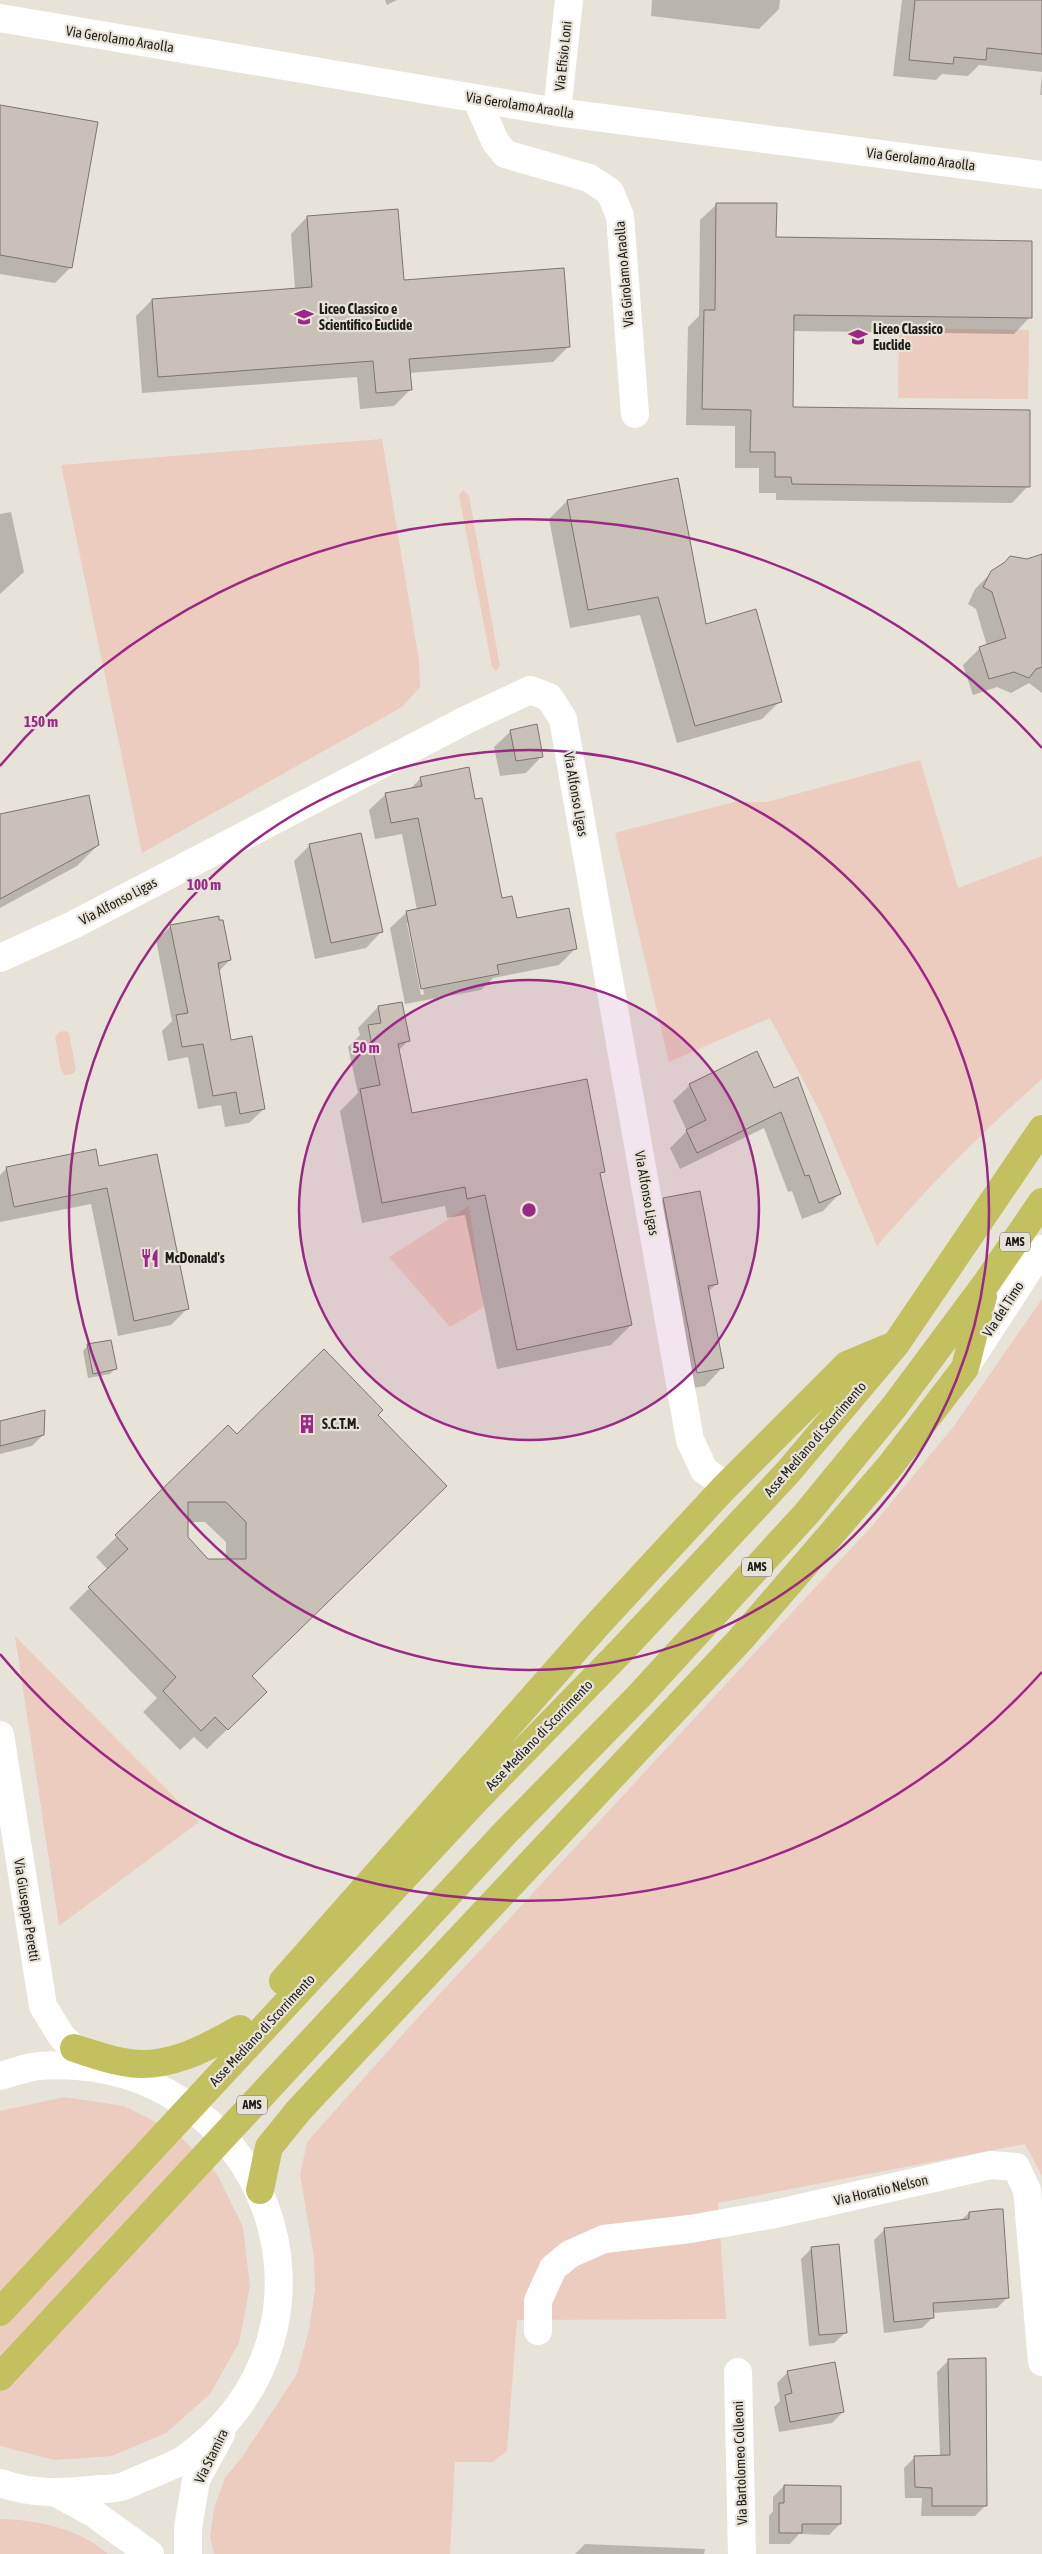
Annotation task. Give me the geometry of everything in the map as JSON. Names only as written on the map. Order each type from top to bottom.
[{"type":"highway","name":"Asse Mediano di Scorrimento","points":[[0,2312],[473,1803],[621,1651],[788,1472],[896,1344],[1042,1129]]},
{"type":"highway","name":"AMS","points":[[0,2377],[505,1833],[639,1696],[807,1513],[894,1407],[987,1282],[1042,1202]]},
{"type":"highway","points":[[260,2190],[269,2146],[300,2110],[740,1640],[890,1466],[965,1368],[987,1282]]},
{"type":"highway","points":[[177,2097],[240,2029],[592,1632],[723,1489],[847,1365],[896,1344]]},
{"type":"highway","points":[[74,2048],[124,2063],[166,2062],[206,2048],[240,2029]]},
{"type":"street","name":"Via Efisio Loni","points":[[557,112],[568,0]]},
{"type":"street","name":"Via Gerolamo Araolla","points":[[0,18],[557,112],[1042,175]]},
{"type":"street","name":"Via Girolamo Araolla","points":[[476,98],[495,141],[505,154],[589,178],[610,192],[620,216],[635,414]]},
{"type":"street","name":"Via Alfonso Ligas","points":[[0,958],[73,925],[468,719],[530,690],[549,697],[563,719],[690,1440],[704,1470],[715,1478],[723,1489]]},
{"type":"street","name":"Via del Timo","points":[[965,1368],[1042,1249]]},
{"type":"street","name":"Via Giuseppe Peretti","points":[[0,1735],[43,2006],[62,2037],[94,2067]]},
{"type":"street","points":[[0,2076],[38,2066],[94,2067],[137,2077],[177,2097],[226,2137],[260,2190],[277,2248],[278,2308],[262,2366],[230,2417],[182,2460],[148,2476],[122,2487],[58,2494]]},
{"type":"street","name":"Via Horatio Nelson","points":[[538,2331],[538,2301],[553,2268],[570,2254],[604,2239],[746,2220],[991,2165],[1016,2168],[1027,2190],[1042,2362]]},
{"type":"street","name":"Via Bartolomeo Colleoni","points":[[738,2372],[742,2554]]},
{"type":"street","name":"Via Stamira","points":[[188,2554],[188,2528],[196,2480],[230,2417]]},
{"type":"street","points":[[0,2483],[58,2494],[93,2512],[150,2554]]},
{"type":"shaded area","points":[[899,328],[1029,330],[1028,399],[898,398]]},
{"type":"shaded area","points":[[382,439],[419,660],[420,687],[402,707],[142,853],[61,465]]},
{"type":"shaded area","points":[[463,490],[469,496],[500,666],[496,671],[492,667],[459,495]]},
{"type":"shaded area","points":[[920,760],[958,888],[1042,856],[1042,1079],[956,1160],[877,1246],[821,1114],[770,1018],[669,1062],[615,833],[734,802],[767,802]]},
{"type":"shaded area","points":[[65,1031],[69,1033],[76,1070],[73,1074],[64,1075],[61,1070],[55,1037],[59,1032]]},
{"type":"shaded area","points":[[469,1206],[484,1307],[450,1327],[389,1257]]},
{"type":"shaded area","points":[[1042,1299],[1042,2176],[1025,2144],[718,2203],[726,2319],[517,2320],[507,2451],[493,2462],[455,2462],[450,2554],[214,2554],[210,2537],[214,2508],[225,2478],[242,2457],[297,2374],[309,2330],[315,2289],[314,2257],[300,2175],[307,2142],[412,2024],[871,1527],[954,1426]]},
{"type":"shaded area","points":[[15,1636],[199,1822],[59,1926]]},
{"type":"shaded area","points":[[64,2097],[124,2106],[176,2132],[217,2174],[243,2227],[250,2286],[239,2343],[210,2394],[166,2433],[112,2456],[54,2460],[0,2446],[0,2111]]},
{"type":"shaded area","points":[[0,2519],[28,2521],[57,2527],[84,2538],[108,2554],[0,2554]]},
{"type":"building","points":[[915,0],[1042,0],[1042,54],[987,48],[986,60],[954,57],[953,64],[909,60]]},
{"type":"building","points":[[0,105],[98,122],[72,268],[0,255]]},
{"type":"building","points":[[716,203],[777,203],[776,237],[1032,241],[1032,318],[794,315],[793,407],[1030,410],[1030,487],[792,484],[791,477],[775,477],[775,452],[750,452],[751,410],[702,409],[704,310],[715,310]]},
{"type":"building","points":[[398,209],[404,280],[564,268],[570,347],[409,359],[412,390],[376,393],[373,361],[158,377],[152,299],[312,287],[307,216]]},
{"type":"building","points":[[678,478],[706,624],[756,609],[782,702],[695,726],[658,597],[588,610],[567,500]]},
{"type":"building","points":[[1042,554],[1042,667],[1036,669],[1029,678],[1014,672],[989,679],[979,647],[1006,638],[992,592],[983,587],[991,571],[1005,562],[1010,556],[1027,559]]},
{"type":"building","points":[[537,724],[543,757],[516,761],[510,730]]},
{"type":"building","points":[[469,767],[475,799],[482,798],[502,898],[512,896],[517,918],[569,908],[577,949],[497,965],[499,974],[421,989],[406,911],[436,905],[418,818],[391,823],[385,793],[422,786],[420,777]]},
{"type":"building","points":[[89,795],[99,845],[0,899],[0,814]]},
{"type":"building","points":[[361,833],[383,932],[331,943],[309,844]]},
{"type":"building","points":[[219,916],[219,920],[223,920],[231,960],[218,963],[231,1040],[252,1036],[265,1109],[240,1114],[236,1092],[213,1096],[203,1044],[182,1047],[176,1015],[188,1013],[170,925]]},
{"type":"building","points":[[402,1002],[410,1041],[398,1044],[412,1113],[587,1079],[605,1172],[600,1173],[632,1325],[517,1350],[485,1195],[467,1199],[465,1187],[382,1203],[360,1089],[380,1085],[368,1025],[381,1023],[378,1006]]},
{"type":"building","points":[[757,1051],[774,1088],[798,1077],[841,1194],[819,1203],[809,1175],[805,1176],[781,1112],[697,1153],[686,1130],[706,1120],[689,1084]]},
{"type":"building","name":"McDonald's","points":[[96,1149],[99,1166],[157,1154],[189,1309],[134,1321],[107,1188],[14,1207],[6,1167]]},
{"type":"building","points":[[700,1191],[718,1284],[708,1286],[724,1368],[697,1373],[663,1198]]},
{"type":"building","points":[[111,1340],[117,1369],[93,1374],[87,1344]]},
{"type":"building","points":[[324,1349],[383,1410],[378,1415],[447,1486],[252,1676],[267,1692],[228,1730],[215,1717],[201,1731],[163,1691],[176,1677],[88,1587],[128,1549],[115,1535],[228,1425],[237,1434]],"holes":[[[188,1502],[226,1502],[246,1522],[246,1559],[208,1559],[188,1537]]]},
{"type":"building","points":[[45,1410],[44,1435],[0,1446],[0,1421]]},
{"type":"building","points":[[1003,2209],[1009,2298],[933,2303],[934,2318],[894,2322],[884,2228],[969,2219],[969,2212]]},
{"type":"building","points":[[839,2244],[847,2333],[819,2335],[811,2247]]},
{"type":"building","points":[[986,2358],[987,2506],[932,2506],[932,2488],[915,2487],[914,2456],[950,2455],[948,2359]]},
{"type":"building","points":[[835,2362],[844,2412],[790,2422],[785,2395],[792,2393],[787,2371]]},
{"type":"building","points":[[784,2485],[841,2486],[841,2524],[802,2524],[802,2533],[779,2533],[779,2503],[784,2503]]},
{"type":"place","name":"Liceo Classico e Scientifico Euclide","points":[[304,317]]},
{"type":"place","name":"Liceo Classico Euclide","points":[[858,337]]},
{"type":"place","name":"McDonald's","points":[[150,1258]]},
{"type":"place","name":"S.C.T.M.","points":[[307,1424]]}]
